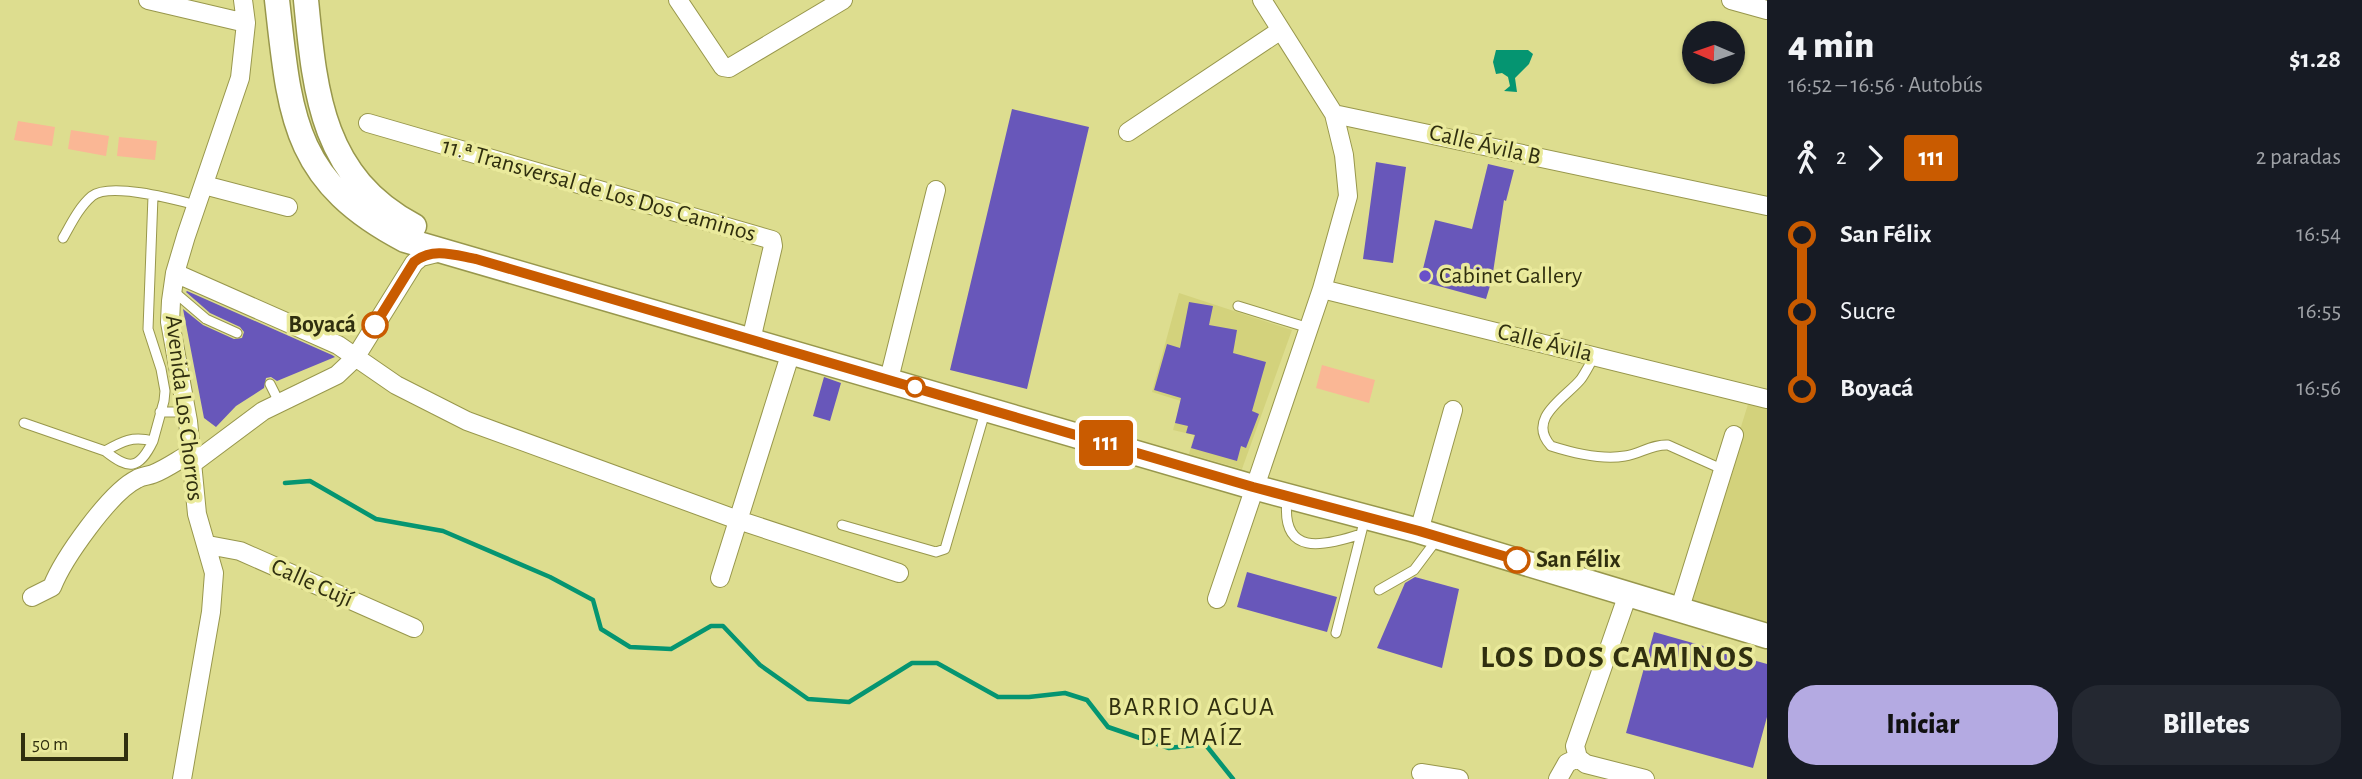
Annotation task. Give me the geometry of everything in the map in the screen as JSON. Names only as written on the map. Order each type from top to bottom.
[{"type":"main road","points":[[277,0],[286,85],[302,142],[339,195],[371,223],[405,240],[441,253],[476,259],[1287,496],[1363,525],[1429,534],[1767,636]]},
{"type":"main road","points":[[306,0],[312,60],[323,106],[336,149],[354,180],[387,212],[476,259]]},
{"type":"street","points":[[148,0],[246,23]]},
{"type":"street","name":"Avenida Los Chorros","points":[[182,779],[214,591],[214,573],[197,514],[186,412],[170,322],[174,282],[196,205],[240,78],[246,23],[243,0]]},
{"type":"street","points":[[678,0],[723,67],[729,68],[843,0]]},
{"type":"street","points":[[1217,599],[1322,289],[1348,196],[1344,155],[1334,114],[1262,0]]},
{"type":"street","points":[[1731,0],[1767,10]]},
{"type":"street","points":[[1128,132],[1281,30]]},
{"type":"street","name":"Calle Ávila B","points":[[1334,114],[1767,206]]},
{"type":"street","name":"11.ª Transversal de Los Dos Caminos","points":[[368,122],[772,240],[774,247],[751,340]]},
{"type":"street","points":[[204,185],[288,208]]},
{"type":"street","points":[[888,379],[936,190]]},
{"type":"street","points":[[371,223],[392,237],[402,252],[403,261],[390,300]]},
{"type":"street","points":[[33,597],[51,587],[73,547],[115,496],[137,479],[191,459],[279,402],[337,375],[355,358],[414,262],[421,257],[441,253]]},
{"type":"street","points":[[174,282],[338,345],[396,385],[467,421],[738,520],[899,573]]},
{"type":"street","name":"Calle Ávila","points":[[1322,289],[1767,399]]},
{"type":"street","points":[[720,578],[791,352]]},
{"type":"street","points":[[1429,534],[1453,410]]},
{"type":"street","points":[[1679,611],[1734,435]]},
{"type":"street","name":"Calle Cují","points":[[208,545],[240,551],[414,628]]},
{"type":"street","points":[[1628,593],[1576,746],[1578,758],[1586,764],[1645,779]]},
{"type":"street","points":[[1558,779],[1567,763],[1578,758]]},
{"type":"street","points":[[1421,773],[1459,779]]},
{"type":"lane","points":[[63,238],[80,208],[93,195],[104,190],[196,205]]},
{"type":"lane","points":[[24,423],[105,451],[127,465],[141,461],[153,441],[164,401],[164,380],[148,329],[153,196]]},
{"type":"lane","points":[[174,282],[206,319],[237,333]]},
{"type":"lane","points":[[1238,306],[1309,328]]},
{"type":"lane","points":[[1595,356],[1582,379],[1561,396],[1548,415],[1544,431],[1551,446],[1603,457],[1625,456],[1659,445],[1668,445],[1724,470]]},
{"type":"lane","points":[[270,384],[279,402]]},
{"type":"lane","points":[[842,524],[936,552],[945,549],[986,408]]},
{"type":"lane","points":[[160,412],[186,412]]},
{"type":"lane","points":[[105,451],[124,440],[136,437],[153,441]]},
{"type":"lane","points":[[1287,496],[1286,524],[1291,536],[1301,541],[1332,543],[1363,525]]},
{"type":"lane","points":[[1336,633],[1363,525]]},
{"type":"lane","points":[[1379,590],[1414,570],[1429,534]]},
{"type":"shaded area","points":[[1496,50],[1528,50],[1533,54],[1529,64],[1515,78],[1517,92],[1504,91],[1510,86],[1508,77],[1502,73],[1496,74],[1493,62]]},
{"type":"shaded area","points":[[18,121],[55,127],[52,146],[14,140]]},
{"type":"shaded area","points":[[71,130],[109,136],[106,156],[68,149]]},
{"type":"shaded area","points":[[119,137],[157,141],[155,160],[117,156]]},
{"type":"shaded area","points":[[1179,293],[1292,330],[1242,469],[1189,454],[1194,435],[1173,430],[1181,401],[1152,392]]},
{"type":"shaded area","points":[[1322,365],[1375,380],[1369,403],[1316,388]]},
{"type":"shaded area","points":[[1749,401],[1767,406],[1767,627],[1686,604]]},
{"type":"building","points":[[1012,109],[1089,127],[1027,389],[950,370]]},
{"type":"building","points":[[1376,162],[1406,167],[1393,263],[1363,259]]},
{"type":"building","points":[[1488,164],[1514,170],[1506,201],[1504,200],[1492,279],[1486,299],[1420,281],[1435,220],[1472,229]]},
{"type":"building","points":[[187,291],[335,357],[277,381],[271,377],[266,378],[264,388],[236,406],[216,427],[204,418],[183,309],[203,325],[234,339],[242,338],[244,332],[240,327],[210,313]]},
{"type":"building","points":[[1189,302],[1213,306],[1209,325],[1237,330],[1233,353],[1266,362],[1252,411],[1259,414],[1246,448],[1241,446],[1237,461],[1191,448],[1195,435],[1186,433],[1188,426],[1175,423],[1181,398],[1154,390],[1167,344],[1180,348]]},
{"type":"building","points":[[824,377],[841,383],[830,421],[813,416]]},
{"type":"building","points":[[1247,572],[1337,597],[1327,632],[1237,607]]},
{"type":"building","points":[[1415,577],[1459,589],[1442,668],[1377,648],[1405,583]]},
{"type":"building","points":[[1654,632],[1767,664],[1767,717],[1753,768],[1626,733]]},
{"type":"waterway","points":[[285,483],[310,481],[376,519],[443,531],[550,577],[593,600],[601,629],[630,647],[671,649],[711,626],[723,626],[760,665],[808,699],[849,702],[912,663],[937,663],[998,697],[1065,693],[1087,700],[1108,727],[1169,748],[1205,744],[1233,779]]},
{"type":"bus line","name":"111","points":[[375,325],[414,262],[421,257],[441,253],[476,259],[1253,487],[1517,560]]},
{"type":"place","name":"Cabinet Gallery","points":[[1425,276]]},
{"type":"place","name":"Boyacá","points":[[375,325]]},
{"type":"place","name":"San Félix","points":[[1517,560]]},
{"type":"district","name":"LOS DOS CAMINOS","points":[[1618,657]]},
{"type":"district","name":"BARRIO AGUA DE MAÍZ","points":[[1192,722]]}]
